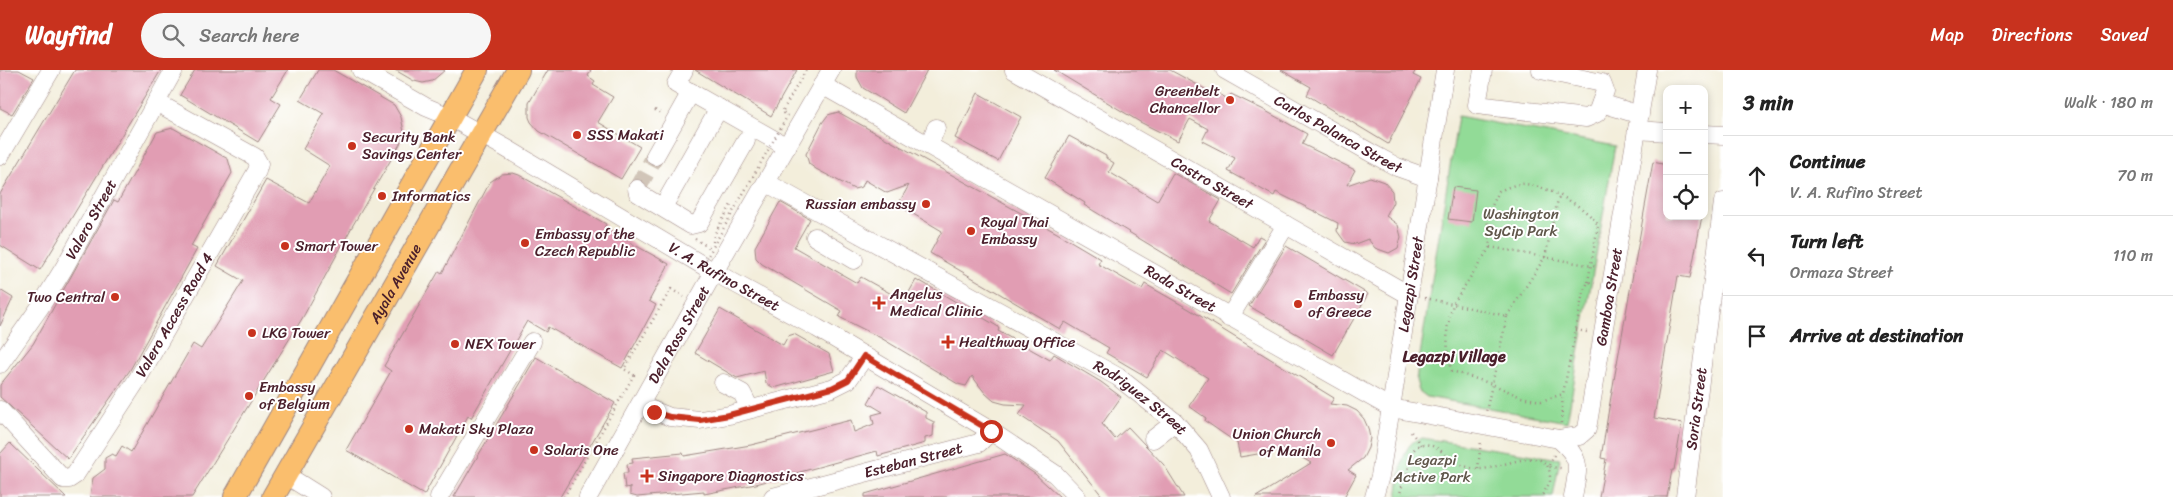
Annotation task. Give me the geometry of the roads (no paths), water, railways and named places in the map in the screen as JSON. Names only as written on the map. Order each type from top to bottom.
[{"type":"main road","points":[[235,497],[477,70]]},
{"type":"main road","name":"Ayala Avenue","points":[[273,497],[518,70]]},
{"type":"street","points":[[0,156],[51,70]]},
{"type":"street","name":"Valero Street","points":[[0,364],[45,300],[174,70]]},
{"type":"street","name":"V. A. Rufino Street","points":[[361,70],[426,107],[450,117],[714,272],[864,356],[991,431],[1054,474],[1077,497]]},
{"type":"street","points":[[374,70],[429,102],[450,117]]},
{"type":"street","points":[[684,70],[676,84],[787,147]]},
{"type":"street","name":"Dela Rosa Street","points":[[588,497],[714,272],[831,70]]},
{"type":"street","name":"Castro Street","points":[[1014,70],[1065,109],[1286,225],[1417,297]]},
{"type":"street","name":"Carlos Palanca Street","points":[[1225,70],[1397,167],[1428,178]]},
{"type":"street","name":"Legazpi Street","points":[[1374,497],[1380,476],[1391,408],[1417,297],[1428,178],[1445,70]]},
{"type":"street","points":[[1484,70],[1477,105],[1586,118],[1592,117],[1597,112],[1605,91],[1602,84],[1541,70]]},
{"type":"street","name":"Gamboa Street","points":[[1559,439],[1579,436],[1587,429],[1647,70]]},
{"type":"street","name":"Rada Street","points":[[822,85],[929,144],[1020,189],[1229,318],[1391,408],[1559,439]]},
{"type":"street","points":[[655,156],[691,92]]},
{"type":"street","name":"Valero Access Road 4","points":[[0,410],[63,478],[69,479],[75,476],[138,380],[257,171],[258,164],[255,157],[156,102]]},
{"type":"street","points":[[1601,104],[1639,122],[1663,131]]},
{"type":"street","points":[[663,207],[719,108]]},
{"type":"street","points":[[929,144],[936,128]]},
{"type":"street","points":[[1708,134],[1723,134]]},
{"type":"street","points":[[637,189],[638,193],[691,225],[699,223],[746,142]]},
{"type":"street","name":"Rodriguez Street","points":[[767,183],[1118,377],[1175,422],[1198,450],[1221,497]]},
{"type":"street","name":"Soria Street","points":[[1685,497],[1723,202]]},
{"type":"street","points":[[1229,318],[1286,225]]},
{"type":"street","points":[[838,251],[850,229]]},
{"type":"street","points":[[815,236],[854,260]]},
{"type":"street","points":[[440,497],[532,342]]},
{"type":"street","points":[[640,405],[670,417],[700,420],[832,388],[848,380],[864,356]]},
{"type":"street","points":[[723,384],[742,394],[750,409]]},
{"type":"street","points":[[1153,438],[1175,422]]},
{"type":"street","name":"Esteban Street","points":[[773,497],[979,442],[991,431]]},
{"type":"street","points":[[1559,439],[1573,451],[1577,460],[1574,497]]},
{"type":"street","points":[[286,475],[321,497]]},
{"type":"tunnel","points":[[637,189],[655,156]]},
{"type":"place","name":"Greenbelt Chancellor","points":[[1230,100]]},
{"type":"place","name":"SSS Makati","points":[[577,135]]},
{"type":"place","name":"Security Bank Savings Center","points":[[352,146]]},
{"type":"place","name":"Informatics","points":[[382,196]]},
{"type":"place","name":"Russian embassy","points":[[926,204]]},
{"type":"place","name":"Royal Thai Embassy","points":[[971,231]]},
{"type":"place","name":"Embassy of the Czech Republic","points":[[525,243]]},
{"type":"place","name":"Smart Tower","points":[[285,246]]},
{"type":"place","name":"Two Central","points":[[115,297]]},
{"type":"place","name":"Angelus Medical Clinic","points":[[879,303]]},
{"type":"place","name":"Embassy of Greece","points":[[1298,304]]},
{"type":"place","name":"LKG Tower","points":[[252,333]]},
{"type":"place","name":"Healthway Office","points":[[948,342]]},
{"type":"place","name":"NEX Tower","points":[[455,344]]},
{"type":"place","name":"Embassy of Belgium","points":[[249,396]]},
{"type":"place","name":"Makati Sky Plaza","points":[[409,429]]},
{"type":"place","name":"Union Church of Manila","points":[[1331,443]]},
{"type":"place","name":"Solaris One","points":[[534,450]]},
{"type":"place","name":"Singapore Diagnostics","points":[[647,476]]},
{"type":"district","name":"Legazpi Village","points":[[1454,356]]},
{"type":"park label","name":"Washington SyCip Park","points":[[1521,222]]},
{"type":"park label","name":"Legazpi Active Park","points":[[1432,468]]}]
